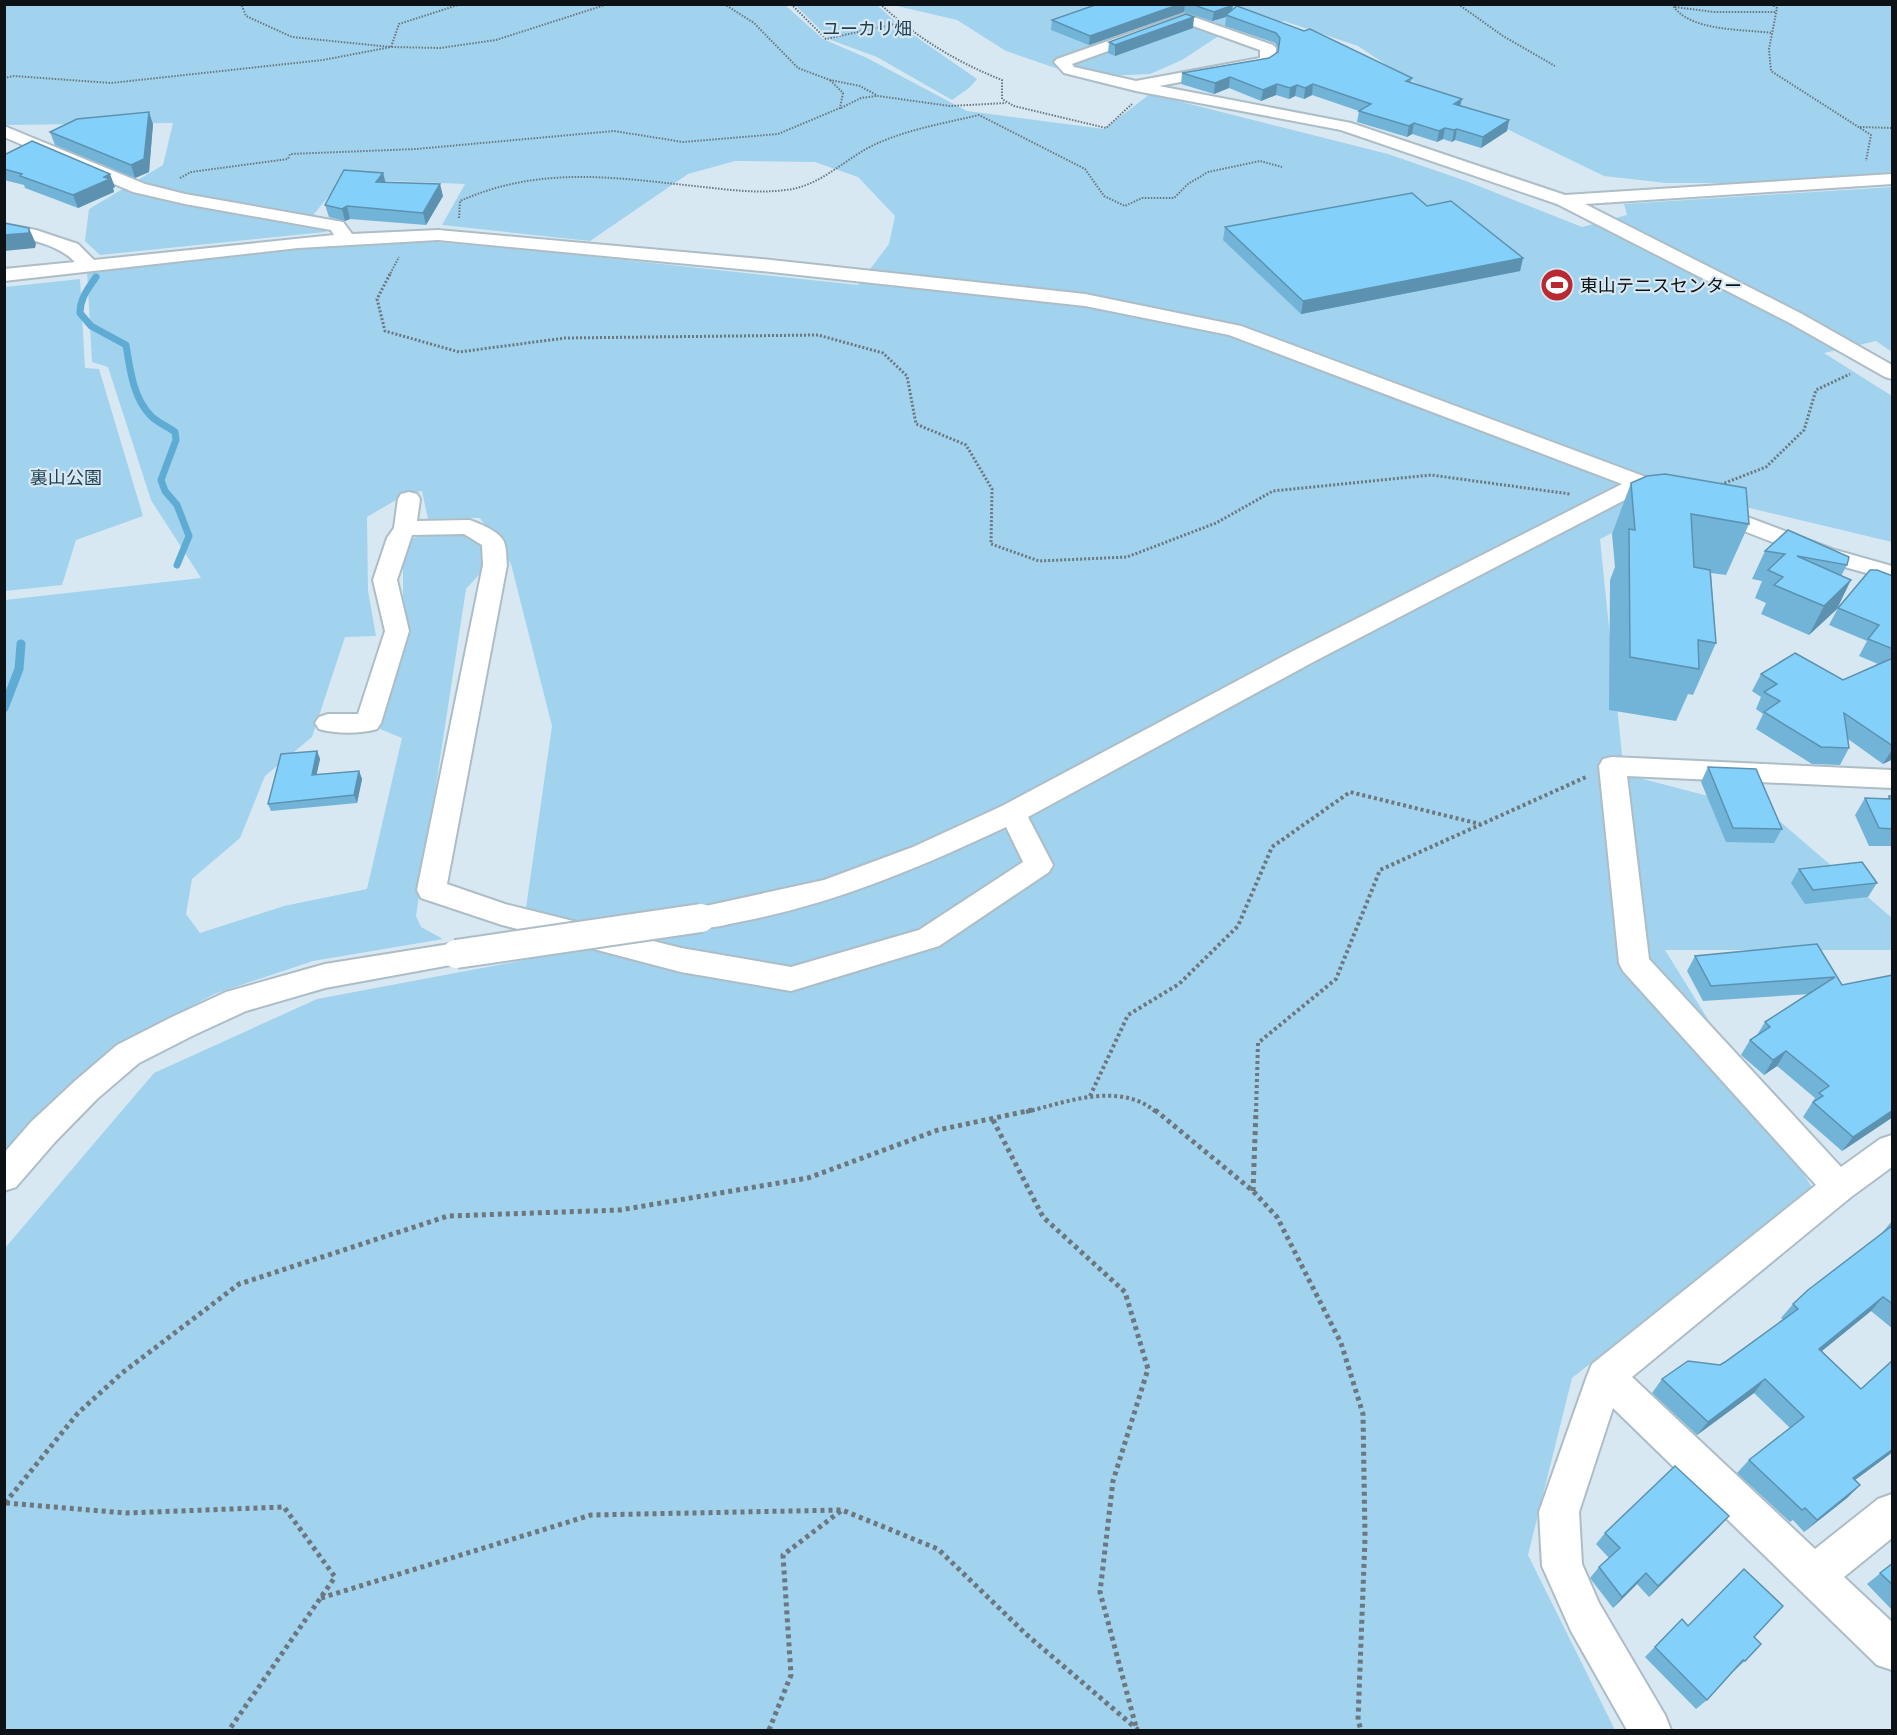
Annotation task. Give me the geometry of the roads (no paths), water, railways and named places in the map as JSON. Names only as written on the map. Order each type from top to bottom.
[{"type":"street","points":[[1143,88],[1267,61],[1268,48],[1185,18],[1062,62],[1069,70],[1143,88],[1345,126],[1563,200],[1795,318],[1893,373]]},
{"type":"street","points":[[4,131],[139,188],[185,199],[338,226],[346,239]]},
{"type":"street","points":[[1563,200],[1893,179]]},
{"type":"street","points":[[4,229],[30,234],[72,248],[90,266]]},
{"type":"street","points":[[4,275],[346,239],[438,235],[750,264],[1085,300],[1234,330],[1827,555],[1893,573]]},
{"type":"street","points":[[4,1177],[43,1132],[128,1054],[237,1001],[325,976],[700,918],[763,906],[830,889],[923,855],[1012,813],[1306,655],[1640,483]]},
{"type":"street","points":[[328,723],[368,723],[397,631],[386,580],[399,538],[405,528],[409,499]]},
{"type":"street","points":[[405,528],[468,527],[493,542],[495,565],[431,890],[502,914],[681,960],[791,979],[928,938],[1039,865],[1012,813]]},
{"type":"street","points":[[1839,1187],[1634,963],[1612,766],[1893,779]]},
{"type":"street","points":[[1650,1731],[1585,1617],[1562,1566],[1559,1512],[1605,1376],[1839,1187],[1893,1149]]},
{"type":"street","points":[[1605,1376],[1893,1650]]},
{"type":"street","points":[[1814,1576],[1893,1513]]},
{"type":"waterway","points":[[96,277],[83,298],[80,313],[91,326],[126,345],[133,383],[140,401],[154,418],[175,432],[176,440],[161,480],[165,491],[177,505],[189,536],[177,565]]},
{"type":"waterway","points":[[4,708],[19,669],[21,644]]},
{"type":"place","name":"東山テニスセンター","points":[[1557,285]]},
{"type":"park label","name":"ユーカリ畑","points":[[867,28]]},
{"type":"park label","name":"裏山公園","points":[[66,477]]}]
